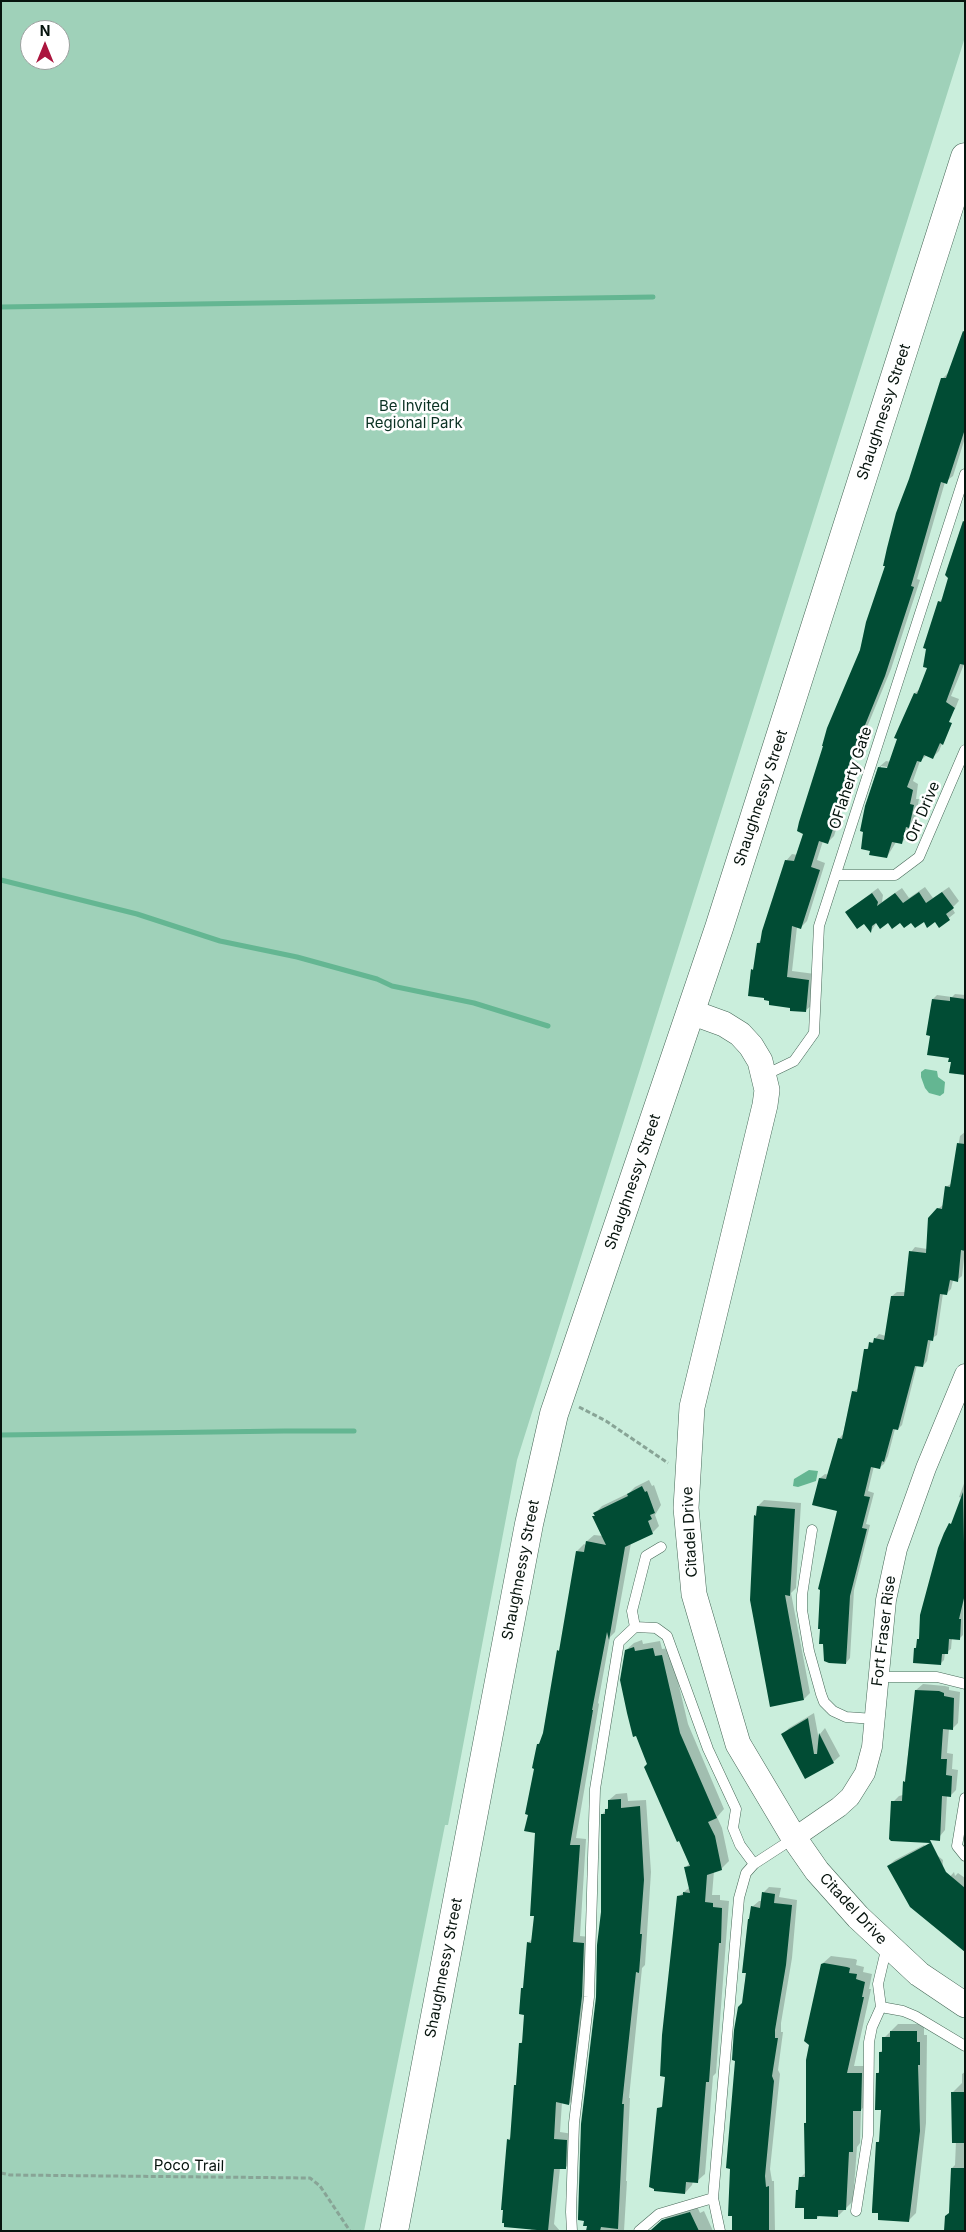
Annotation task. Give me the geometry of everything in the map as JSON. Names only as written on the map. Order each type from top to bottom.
[{"type":"main road","name":"Shaughnessy Street","points":[[394,2231],[529,1524],[549,1432],[559,1397],[691,1012],[965,156]]},
{"type":"street","name":"Citadel Drive","points":[[691,1012],[714,1020],[740,1034],[751,1046],[765,1075],[767,1090],[765,1106],[692,1407],[686,1508],[694,1594],[738,1744],[794,1838],[833,1891],[888,1946],[919,1974],[965,2006]]},
{"type":"street","name":"Fort Fraser Rise","points":[[794,1838],[839,1806],[858,1785],[870,1760],[886,1600],[897,1549],[926,1468],[965,1374]]},
{"type":"lane","name":"OFlaherty Gate","points":[[765,1075],[794,1060],[814,1034],[819,926],[965,474]]},
{"type":"lane","name":"Orr Drive","points":[[836,875],[895,875],[920,857],[965,750]]},
{"type":"lane","points":[[812,1530],[802,1595],[802,1610],[809,1651],[821,1694],[824,1702],[833,1711],[846,1717],[874,1719]]},
{"type":"lane","points":[[635,1627],[632,1611],[646,1556],[661,1547]]},
{"type":"lane","points":[[572,2231],[574,2122],[590,1988],[595,1789],[618,1642],[635,1627],[656,1628],[667,1636],[708,1749],[736,1809],[734,1828],[740,1845],[754,1864]]},
{"type":"lane","points":[[878,1676],[937,1677],[965,1684]]},
{"type":"lane","points":[[965,1798],[957,1846],[965,1856]]},
{"type":"lane","points":[[720,2231],[713,2198],[739,1898],[746,1872],[754,1864],[794,1838]]},
{"type":"lane","points":[[856,2211],[868,2135],[869,2042],[872,2027],[881,2008],[878,1984],[888,1946]]},
{"type":"lane","points":[[881,2008],[903,2011],[915,2016],[965,2046]]},
{"type":"lane","points":[[640,2231],[659,2214],[713,2198]]},
{"type":"path","points":[[577,1406],[606,1421],[671,1465]]},
{"type":"path","name":"Poco Trail","points":[[1,2173],[10,2175],[310,2178],[320,2186],[350,2231]]},
{"type":"green space","name":"Be Invited Regional Park","points":[[1,1],[965,1],[965,37],[517,1460],[448,1825],[445,1825],[364,2231],[1,2231]]},
{"type":"shaded area","points":[[925,1069],[937,1071],[938,1077],[945,1082],[944,1093],[940,1096],[929,1093],[925,1088],[921,1072]]},
{"type":"shaded area","points":[[809,1470],[818,1471],[816,1481],[798,1487],[793,1486],[794,1479]]},
{"type":"building","points":[[963,331],[965,332],[965,429],[947,484],[941,482],[911,586],[914,587],[885,676],[848,767],[853,769],[828,844],[819,841],[811,867],[820,870],[801,929],[792,926],[787,977],[809,980],[806,1012],[790,1011],[790,1008],[769,1005],[769,1001],[764,1000],[764,998],[748,996],[751,969],[753,970],[757,943],[760,943],[762,931],[785,860],[794,861],[803,834],[797,831],[799,822],[827,728],[860,650],[866,622],[885,566],[883,566],[896,513],[909,479],[941,378],[946,378]]},
{"type":"building","points":[[963,521],[965,522],[965,665],[960,664],[946,702],[955,708],[949,722],[952,723],[943,745],[940,743],[933,759],[924,755],[921,762],[917,761],[907,787],[913,790],[910,804],[914,805],[909,828],[906,827],[902,844],[892,842],[887,858],[869,855],[870,851],[861,849],[863,832],[860,831],[865,806],[878,767],[887,768],[897,739],[894,738],[914,693],[917,694],[927,668],[923,667],[926,649],[923,648],[938,601],[941,602],[948,578],[945,575]]},
{"type":"building","points":[[919,892],[926,903],[942,892],[954,908],[946,914],[950,920],[939,928],[935,922],[927,928],[924,922],[915,928],[911,923],[904,928],[900,923],[892,929],[888,923],[880,929],[876,923],[872,926],[871,933],[864,924],[857,929],[845,912],[872,893],[878,902],[877,906],[895,893],[903,903]]},
{"type":"building","points":[[950,997],[965,999],[965,1075],[949,1073],[951,1062],[948,1062],[949,1058],[927,1055],[930,1036],[926,1035],[932,999],[950,1001]]},
{"type":"building","points":[[957,1143],[965,1144],[965,1251],[961,1250],[958,1282],[950,1280],[947,1295],[940,1294],[933,1341],[928,1340],[923,1367],[915,1366],[898,1430],[893,1429],[884,1462],[882,1461],[880,1469],[871,1467],[864,1496],[870,1497],[862,1528],[867,1529],[850,1596],[846,1664],[829,1663],[824,1661],[823,1644],[819,1644],[820,1590],[818,1589],[837,1511],[812,1505],[819,1478],[826,1479],[838,1438],[842,1439],[852,1391],[857,1392],[864,1349],[868,1349],[869,1342],[873,1343],[874,1338],[884,1340],[891,1296],[904,1296],[909,1251],[926,1253],[928,1218],[937,1208],[942,1209],[945,1186],[950,1187]]},
{"type":"building","points":[[642,1486],[645,1492],[647,1491],[655,1513],[650,1515],[652,1519],[648,1521],[653,1534],[625,1547],[609,1640],[607,1632],[592,1710],[570,1845],[580,1845],[573,1942],[584,1943],[582,1996],[569,2105],[556,2102],[554,2139],[567,2140],[566,2169],[554,2169],[548,2231],[504,2227],[504,2223],[502,2223],[503,2210],[501,2210],[507,2139],[510,2140],[514,2085],[516,2085],[519,2043],[522,2043],[524,2015],[519,2014],[521,1988],[523,1988],[527,1942],[531,1943],[534,1916],[530,1916],[535,1833],[524,1831],[528,1815],[525,1814],[534,1769],[532,1768],[537,1744],[539,1744],[543,1733],[576,1551],[584,1552],[586,1541],[606,1545],[592,1516],[595,1516],[593,1513],[628,1496],[627,1494]]},
{"type":"building","points":[[963,1492],[965,1594],[959,1619],[961,1619],[960,1640],[949,1639],[948,1654],[942,1654],[941,1665],[913,1663],[914,1648],[916,1648],[917,1639],[919,1639],[920,1615],[938,1548],[949,1523],[951,1524]]},
{"type":"building","points":[[757,1506],[795,1509],[790,1596],[785,1595],[804,1700],[770,1707],[750,1600],[754,1515],[756,1516]]},
{"type":"building","points":[[634,1647],[635,1651],[653,1648],[655,1656],[662,1655],[680,1733],[717,1818],[708,1822],[715,1836],[722,1870],[707,1875],[705,1902],[713,1903],[713,1907],[722,1908],[721,1943],[719,1943],[709,2082],[706,2082],[698,2183],[686,2182],[685,2194],[654,2191],[654,2189],[649,2187],[657,2108],[662,2107],[665,2077],[660,2076],[662,2035],[677,1896],[683,1895],[683,1892],[690,1893],[684,1867],[690,1866],[679,1841],[677,1842],[644,1767],[647,1764],[636,1736],[633,1737],[620,1680],[625,1650]]},
{"type":"building","points":[[915,1690],[939,1691],[944,1693],[944,1696],[954,1698],[953,1730],[943,1729],[941,1759],[947,1759],[946,1775],[952,1776],[951,1797],[942,1796],[940,1841],[930,1840],[946,1872],[965,1888],[965,1952],[910,1907],[887,1866],[930,1843],[891,1841],[889,1839],[891,1801],[902,1801]]},
{"type":"building","points":[[808,1718],[814,1754],[817,1754],[819,1733],[834,1763],[805,1779],[781,1734]]},
{"type":"building","points":[[621,1799],[621,1808],[640,1806],[644,1880],[639,1973],[636,1972],[622,2104],[624,2104],[618,2229],[601,2227],[600,2231],[586,2231],[587,2226],[583,2226],[584,2221],[578,2220],[581,2124],[596,1997],[597,1945],[601,1912],[601,1814],[605,1814],[605,1809],[608,1809],[608,1800]]},
{"type":"building","points":[[762,1892],[775,1894],[774,1903],[792,1905],[786,1965],[775,2030],[775,2038],[778,2038],[772,2076],[774,2081],[765,2176],[766,2187],[769,2186],[769,2231],[732,2231],[732,2216],[728,2216],[730,2169],[726,2168],[735,2061],[732,2060],[734,2030],[738,2007],[742,2003],[746,1973],[742,1973],[748,1919],[751,1906],[760,1908]]},
{"type":"building","points":[[821,1964],[850,1968],[849,1973],[857,1974],[856,1979],[865,1982],[862,1997],[864,1997],[847,2073],[862,2073],[861,2111],[853,2111],[853,2152],[849,2152],[846,2210],[838,2210],[838,2217],[817,2216],[817,2219],[804,2219],[804,2208],[795,2208],[799,2177],[805,2177],[804,2123],[806,2123],[806,2060],[809,2045],[804,2041]]},
{"type":"building","points":[[890,2031],[917,2031],[917,2042],[920,2042],[920,2065],[918,2065],[920,2131],[909,2222],[878,2220],[878,2213],[872,2213],[876,2142],[879,2142],[881,2110],[875,2110],[876,2073],[879,2073],[879,2052],[882,2052],[882,2037],[890,2037]]},
{"type":"building","points":[[951,2092],[965,2092],[965,2143],[952,2143]]},
{"type":"building","points":[[951,2168],[965,2168],[965,2231],[944,2231],[945,2216],[949,2213]]},
{"type":"building","points":[[690,2212],[699,2231],[650,2231],[662,2220]]},
{"type":"waterway","points":[[1,307],[653,297]]},
{"type":"waterway","points":[[1,880],[137,914],[220,941],[297,957],[377,979],[392,986],[474,1003],[548,1026]]},
{"type":"waterway","points":[[1,1435],[354,1431]]}]
